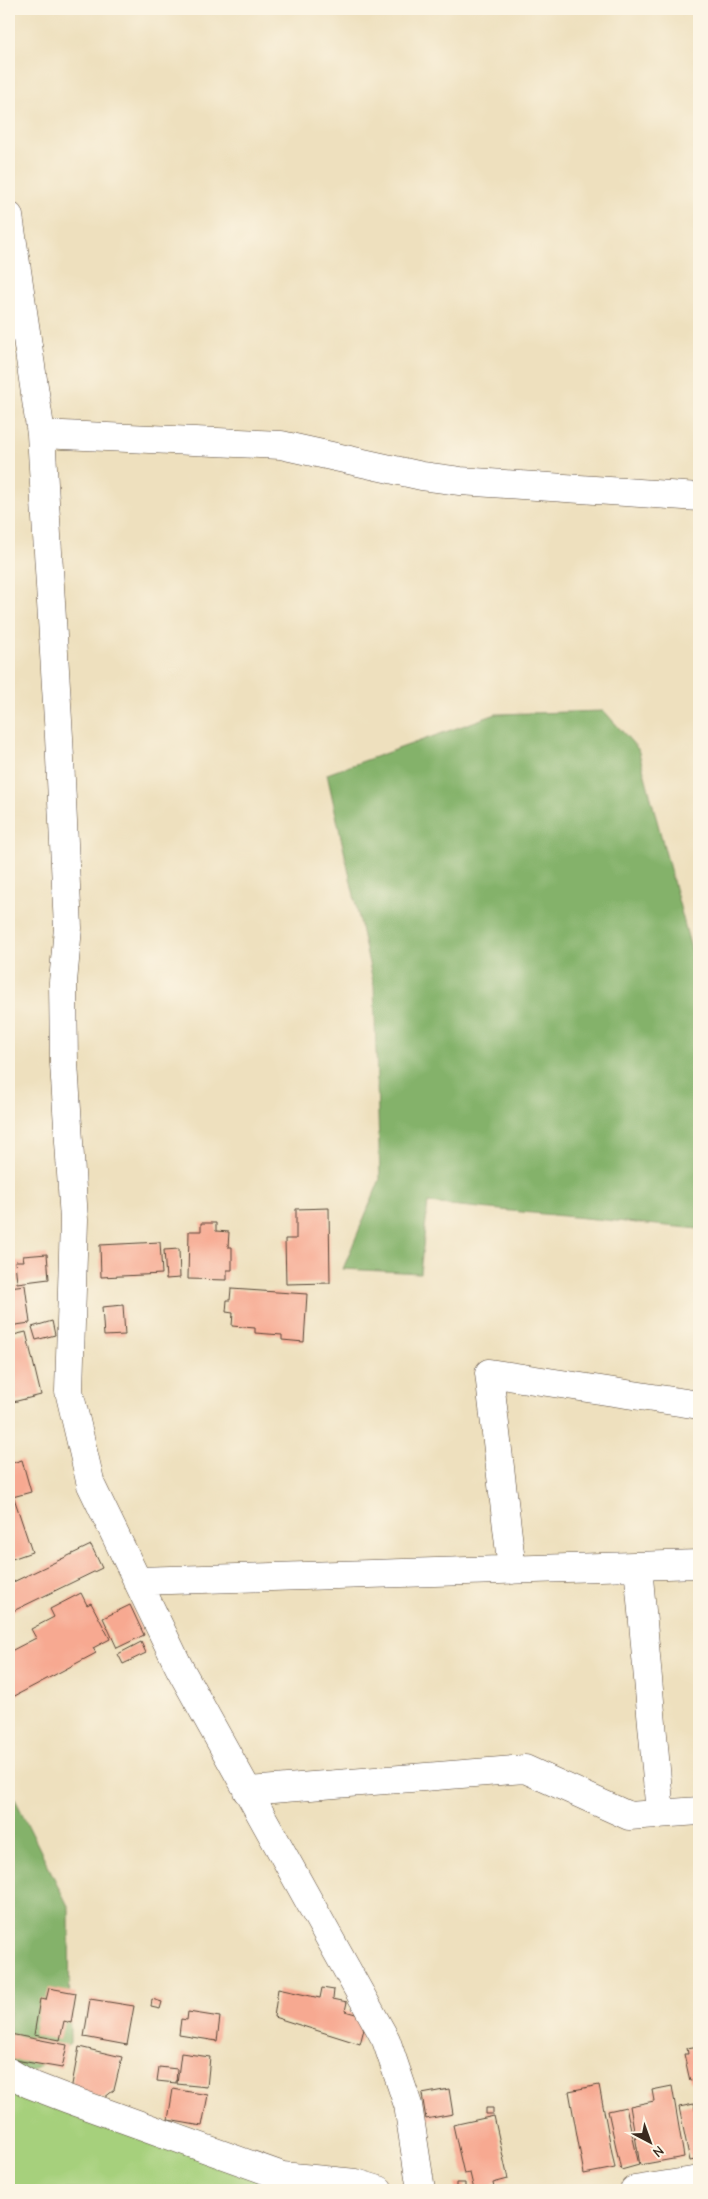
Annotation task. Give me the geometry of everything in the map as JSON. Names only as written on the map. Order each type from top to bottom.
[{"type":"street","points":[[9,216],[41,434],[68,928],[63,991],[64,1062],[74,1220],[70,1390],[91,1485],[137,1581],[179,1667],[386,2040],[408,2105],[421,2190]]},
{"type":"street","points":[[41,434],[281,445],[422,476],[460,481],[699,497]]},
{"type":"street","points":[[512,1570],[489,1373],[699,1405]]},
{"type":"street","points":[[137,1581],[699,1564]]},
{"type":"street","points":[[638,1566],[660,1814]]},
{"type":"street","points":[[248,1791],[525,1769],[628,1816],[699,1811]]},
{"type":"street","points":[[9,2072],[29,2084],[68,2099],[282,2176],[356,2183],[379,2190]]},
{"type":"street","points":[[634,2190],[699,2180]]},
{"type":"green space","points":[[604,711],[638,749],[693,956],[699,997],[699,1229],[428,1203],[420,1273],[343,1269],[380,1179],[374,986],[327,774],[496,714]]},
{"type":"green space","points":[[9,1787],[69,1908],[70,2044],[9,2087]]},
{"type":"green space","points":[[9,2089],[42,2103],[330,2190],[9,2190]]},
{"type":"building","points":[[329,1208],[330,1283],[286,1284],[285,1239],[296,1239],[296,1209]]},
{"type":"building","points":[[201,1223],[216,1223],[216,1231],[229,1232],[228,1247],[232,1247],[232,1270],[227,1270],[227,1280],[188,1279],[189,1231],[201,1231]]},
{"type":"building","points":[[160,1242],[162,1274],[101,1277],[100,1245]]},
{"type":"building","points":[[179,1249],[180,1278],[166,1279],[164,1250]]},
{"type":"building","points":[[47,1254],[49,1279],[17,1283],[15,1261],[24,1261],[23,1256]]},
{"type":"building","points":[[25,1285],[30,1323],[9,1326],[9,1287]]},
{"type":"building","points":[[231,1289],[307,1294],[304,1342],[282,1340],[282,1335],[255,1333],[255,1328],[232,1326],[233,1313],[226,1312],[227,1300],[230,1300]]},
{"type":"building","points":[[123,1305],[125,1335],[104,1336],[102,1307]]},
{"type":"building","points":[[52,1321],[55,1335],[36,1340],[32,1327]]},
{"type":"building","points":[[26,1332],[41,1395],[9,1403],[9,1336]]},
{"type":"building","points":[[22,1460],[31,1492],[9,1498],[9,1464]]},
{"type":"building","points":[[14,1498],[32,1552],[9,1560],[9,1500]]},
{"type":"building","points":[[91,1545],[102,1568],[9,1613],[9,1584]]},
{"type":"building","points":[[81,1593],[87,1605],[91,1603],[110,1639],[93,1648],[96,1653],[9,1699],[9,1652],[36,1638],[31,1629],[54,1617],[50,1609]]},
{"type":"building","points":[[130,1605],[144,1635],[117,1648],[103,1618]]},
{"type":"building","points":[[141,1642],[146,1653],[123,1664],[118,1654]]},
{"type":"building","points":[[49,1988],[76,1993],[71,2023],[64,2021],[60,2040],[34,2035],[40,1999],[46,2000]]},
{"type":"building","points":[[322,1988],[334,1990],[333,1999],[347,2002],[345,2011],[359,2015],[364,2029],[360,2044],[274,2017],[278,1989],[320,1998]]},
{"type":"building","points":[[90,1999],[134,2006],[127,2045],[84,2037]]},
{"type":"building","points":[[152,1999],[162,2002],[160,2009],[151,2007]]},
{"type":"building","points":[[188,2012],[220,2017],[217,2041],[179,2035],[181,2019],[187,2020]]},
{"type":"building","points":[[10,2034],[67,2045],[62,2068],[9,2059]]},
{"type":"building","points":[[699,2046],[698,2100],[694,2080],[690,2081],[684,2054],[688,2054],[687,2048]]},
{"type":"building","points":[[79,2047],[122,2057],[114,2090],[104,2098],[71,2090]]},
{"type":"building","points":[[181,2053],[210,2057],[207,2087],[177,2084]]},
{"type":"building","points":[[159,2067],[177,2069],[176,2083],[157,2081]]},
{"type":"building","points":[[599,2085],[615,2168],[584,2174],[569,2091]]},
{"type":"building","points":[[672,2086],[684,2157],[640,2165],[630,2106],[654,2101],[652,2090]]},
{"type":"building","points":[[173,2089],[208,2095],[202,2126],[168,2120]]},
{"type":"building","points":[[449,2089],[453,2114],[426,2119],[422,2094]]},
{"type":"building","points":[[694,2104],[699,2129],[699,2159],[690,2161],[679,2107]]},
{"type":"building","points":[[626,2107],[639,2165],[621,2170],[608,2111]]},
{"type":"building","points":[[486,2108],[493,2108],[493,2114],[486,2114]]},
{"type":"building","points":[[494,2116],[508,2179],[493,2183],[494,2188],[474,2190],[470,2173],[464,2174],[453,2125]]},
{"type":"building","points":[[456,2183],[465,2183],[465,2190],[456,2190]]}]
